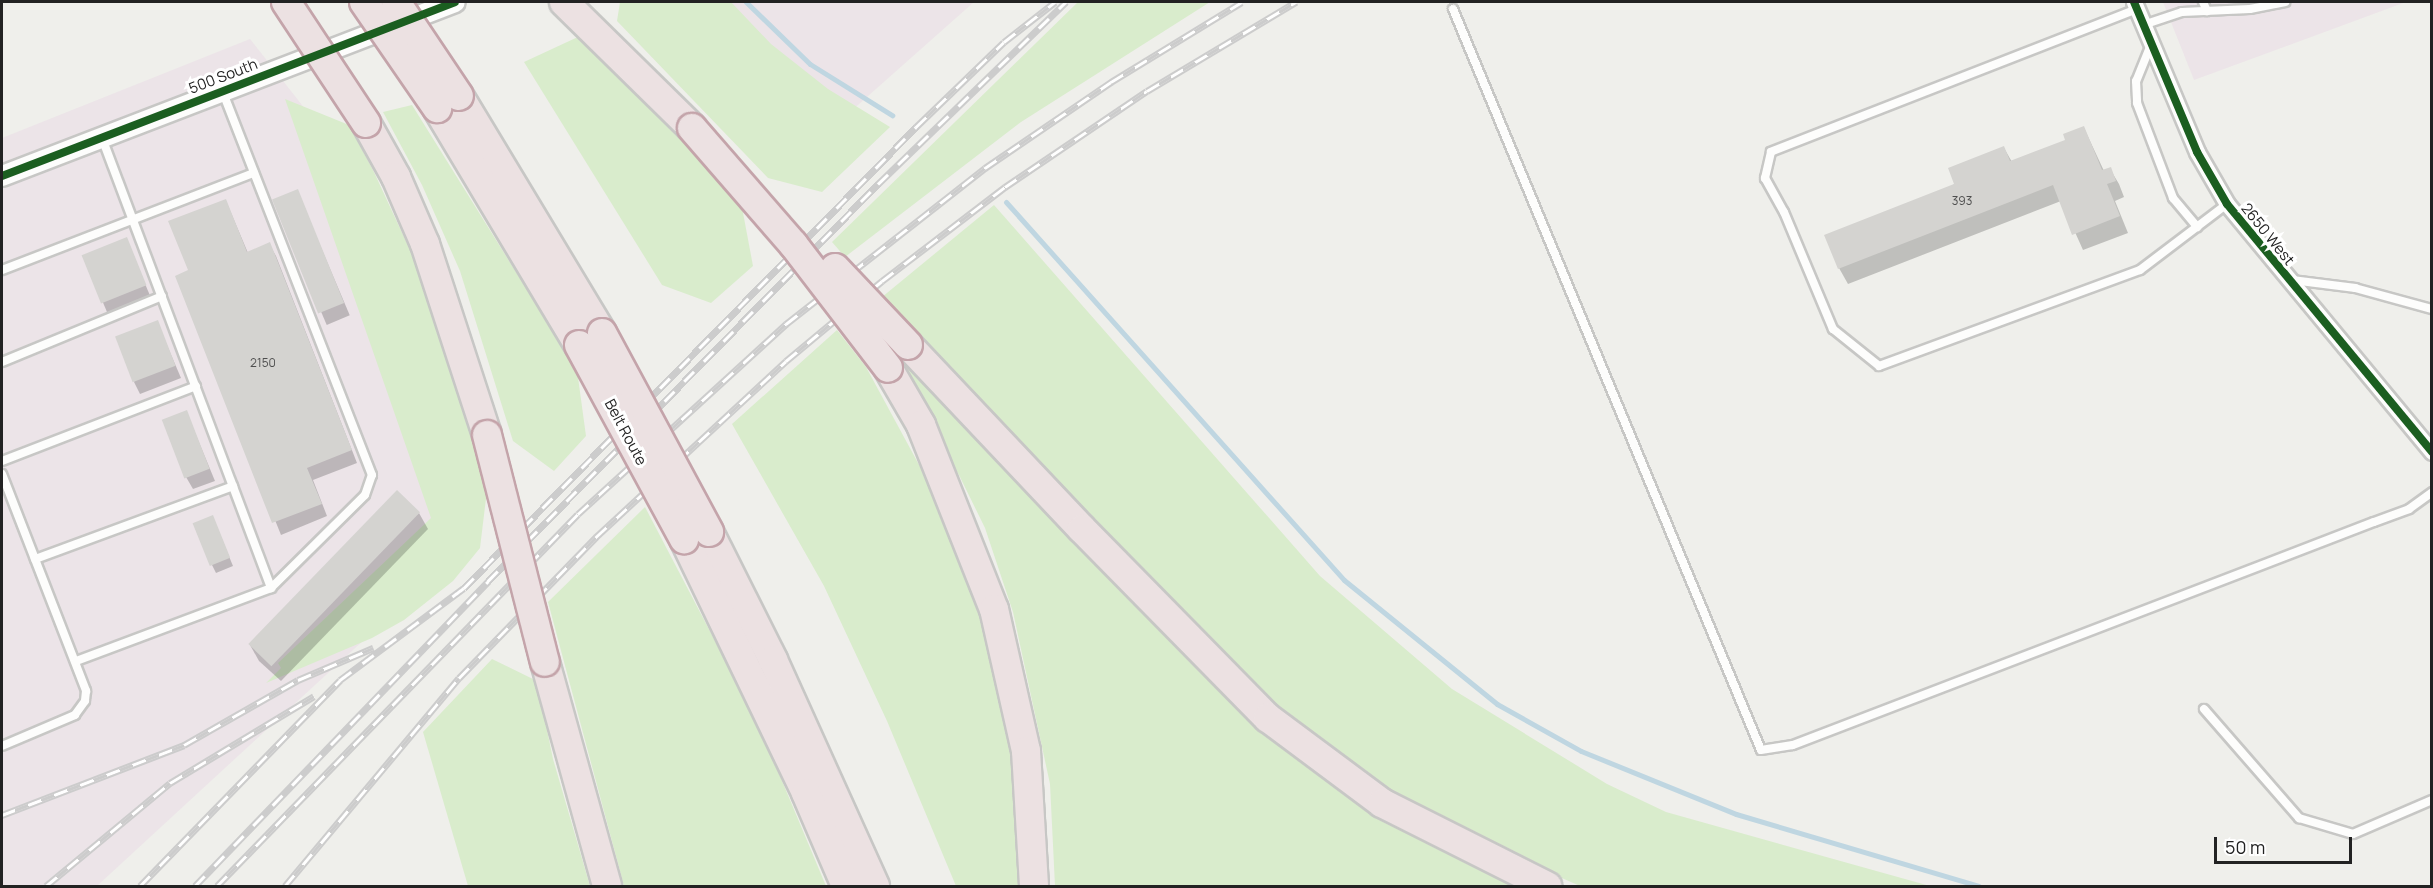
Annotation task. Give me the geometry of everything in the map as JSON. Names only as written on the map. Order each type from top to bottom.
[{"type":"highway","points":[[286,2],[366,123],[396,177],[425,244],[471,376],[606,885]]},
{"type":"highway","name":"Belt Route","points":[[364,2],[448,102]]},
{"type":"highway","name":"Belt Route","points":[[396,2],[448,102],[590,339],[697,536],[783,681],[875,886]]},
{"type":"highway","points":[[564,2],[798,230],[1082,530],[1268,718],[1382,803],[1547,886]]},
{"type":"highway","points":[[692,128],[793,244],[888,368],[921,425],[994,609],[1026,751],[1034,886]]},
{"type":"highway","name":"Belt Route","points":[[697,536],[776,730],[846,886]]},
{"type":"street","name":"500 South","points":[[2,176],[455,2]]},
{"type":"street","name":"2650 West","points":[[2136,5],[2150,47],[2197,153],[2227,204],[2432,452]]},
{"type":"lane","points":[[2203,2],[2207,11]]},
{"type":"lane","points":[[2143,25],[2182,12],[2250,9],[2284,2]]},
{"type":"lane","points":[[2136,5],[1770,152],[1765,178],[1784,212],[1833,329],[1879,366],[2140,270],[2227,204]]},
{"type":"lane","points":[[1453,9],[1761,750],[1793,745],[2409,509],[2432,492]]},
{"type":"lane","points":[[2150,47],[2136,81],[2137,103],[2173,198],[2197,227]]},
{"type":"lane","points":[[76,661],[271,588],[365,495],[372,475],[223,91]]},
{"type":"lane","points":[[102,138],[271,588]]},
{"type":"lane","points":[[2,270],[254,173]]},
{"type":"lane","points":[[2287,279],[2355,288],[2431,309]]},
{"type":"lane","points":[[2,362],[162,296]]},
{"type":"lane","points":[[2,460],[196,386]]},
{"type":"lane","points":[[2,474],[86,691],[81,709],[66,721],[2,746]]},
{"type":"lane","points":[[35,559],[233,486]]},
{"type":"lane","points":[[2204,709],[2299,818],[2353,834],[2432,800]]},
{"type":"shaded area","points":[[680,2],[974,2],[823,136]]},
{"type":"shaded area","points":[[2163,2],[2406,2],[2194,80]]},
{"type":"shaded area","points":[[250,39],[335,147],[455,556],[97,886],[2,886],[2,138]]},
{"type":"green space","points":[[620,2],[731,2],[771,44],[828,89],[890,127],[822,192],[768,178],[617,21]]},
{"type":"green space","points":[[1078,2],[1210,2],[1021,122],[845,257],[832,242]]},
{"type":"green space","points":[[580,36],[741,202],[753,266],[711,303],[662,285],[524,62]]},
{"type":"green space","points":[[285,99],[349,125],[373,170],[429,291],[488,482],[480,548],[453,581],[404,620],[372,638],[266,683],[281,668],[278,663],[431,518]]},
{"type":"green space","points":[[412,105],[577,370],[586,436],[554,471],[513,441],[460,271],[422,185],[383,112]]},
{"type":"green space","points":[[994,205],[1320,576],[1452,689],[1607,784],[1666,812],[1930,886],[1580,886],[1447,828],[1340,760],[1253,687],[876,302]]},
{"type":"green space","points":[[837,330],[866,367],[956,533],[991,633],[1020,795],[1027,886],[956,886],[887,721],[824,586],[732,424]]},
{"type":"green space","points":[[898,357],[1223,691],[1405,829],[1514,886],[1055,886],[1050,784],[1013,612],[985,528],[959,475],[892,363]]},
{"type":"green space","points":[[645,507],[757,721],[826,886],[624,886],[548,602]]},
{"type":"green space","points":[[492,659],[537,681],[553,759],[590,886],[468,886],[423,732]]},
{"type":"building","points":[[2084,126],[2102,170],[2111,167],[2116,181],[2107,184],[2120,216],[2072,235],[2053,185],[1838,269],[1824,235],[1954,184],[1948,168],[2004,146],[2010,161],[2065,140],[2063,134]]},
{"type":"building","points":[[298,189],[344,303],[318,314],[272,199]]},
{"type":"building","points":[[226,199],[247,252],[270,242],[352,450],[307,468],[322,504],[272,523],[175,276],[188,270],[168,221]]},
{"type":"building","points":[[127,237],[146,285],[101,304],[82,255]]},
{"type":"building","points":[[158,320],[176,366],[133,382],[115,336]]},
{"type":"building","points":[[187,410],[210,469],[184,478],[162,420]]},
{"type":"building","points":[[397,490],[420,512],[271,666],[248,644]]},
{"type":"building","points":[[213,515],[230,558],[210,566],[193,523]]},
{"type":"waterway","points":[[746,2],[810,64],[892,115]]},
{"type":"waterway","points":[[1006,202],[1344,580],[1497,704],[1581,751],[1736,814],[1979,886]]},
{"type":"railway","points":[[140,886],[340,680],[464,588],[916,127],[1004,42],[1055,2]]},
{"type":"railway","points":[[195,886],[488,581],[878,184],[1066,2]]},
{"type":"railway","points":[[217,886],[578,514],[786,324],[985,168],[1111,82],[1242,2]]},
{"type":"railway","points":[[285,886],[459,678],[596,537],[786,361],[882,281],[1005,187],[1147,91],[1296,2]]},
{"type":"railway","points":[[2,815],[184,745],[298,680],[373,648]]},
{"type":"railway","points":[[46,886],[170,783],[314,696]]},
{"type":"cycle path","points":[[2,176],[455,2]]},
{"type":"cycle path","points":[[2134,2],[2197,152],[2227,204],[2432,452]]}]
